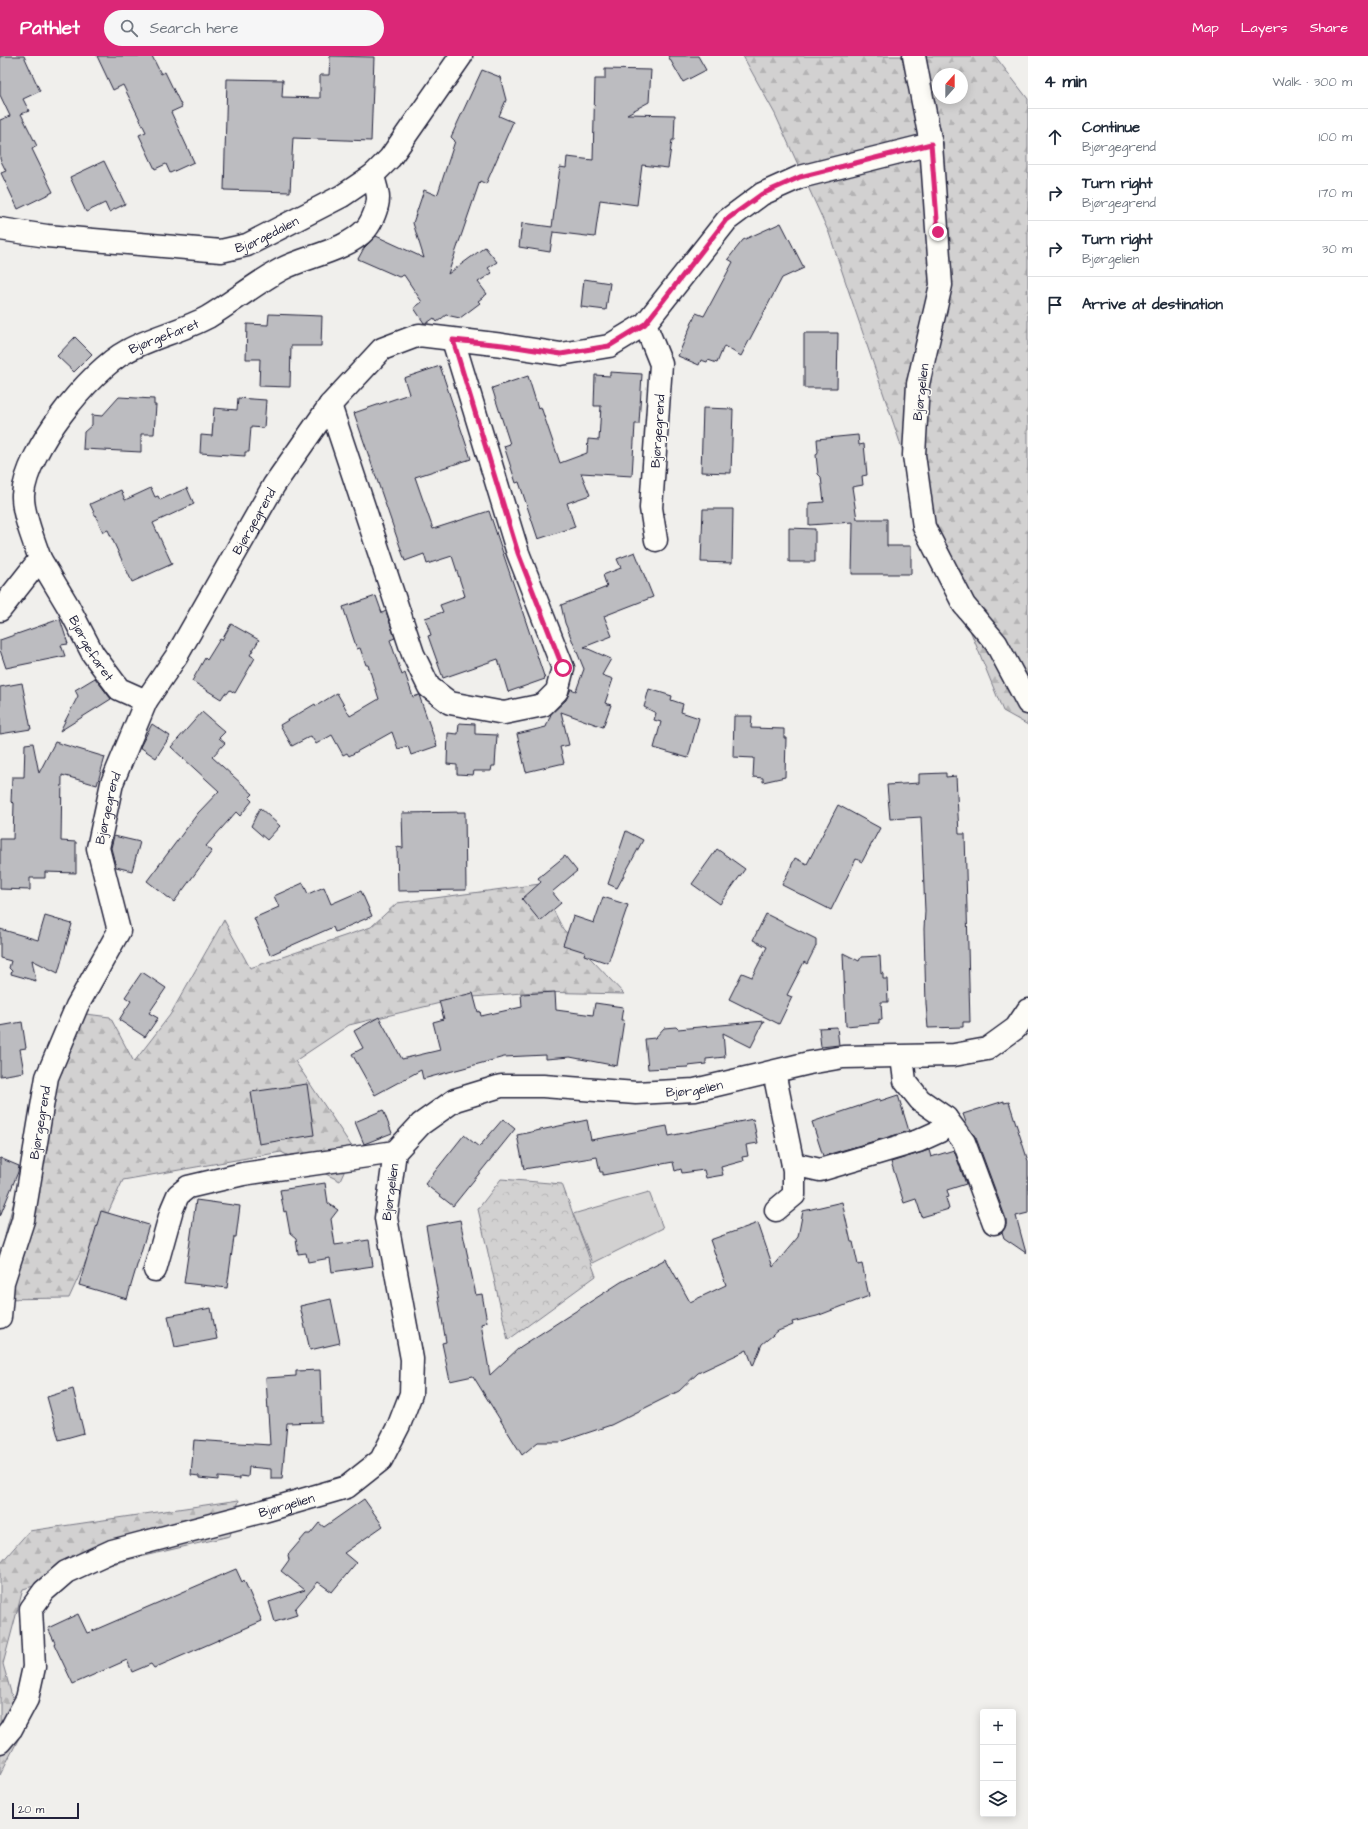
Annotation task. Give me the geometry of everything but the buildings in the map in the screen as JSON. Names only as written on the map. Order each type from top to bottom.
[{"type":"street","name":"Bjørgedalen","points":[[0,229],[47,236],[221,251],[253,241],[342,196],[373,175],[394,153],[461,56]]},
{"type":"street","name":"Bjørgelien","points":[[914,56],[931,144],[941,285],[918,384],[914,455],[924,527],[964,604],[996,643],[1028,703]]},
{"type":"street","name":"Bjørgegrend","points":[[0,1317],[3,1282],[23,1220],[34,1163],[47,1077],[77,1006],[119,931],[98,848],[112,783],[146,701],[180,650],[274,485],[330,405],[382,349],[419,335],[503,345],[561,354],[609,346],[645,324],[726,220],[762,194],[800,177],[931,144]]},
{"type":"street","name":"Bjørgefaret","points":[[146,701],[119,689],[93,654],[68,606],[40,559],[28,524],[23,495],[27,477],[42,444],[74,396],[106,364],[127,350],[206,317],[282,269],[347,243],[366,229],[374,215],[378,199],[373,175]]},
{"type":"street","name":"Bjørgegrend","points":[[645,324],[661,364],[651,508],[656,540]]},
{"type":"street","points":[[330,405],[413,654],[429,686],[450,703],[504,713],[543,705],[557,691],[563,668],[518,553],[453,340]]},
{"type":"street","points":[[0,610],[40,559]]},
{"type":"street","name":"Bjørgelien","points":[[0,1742],[11,1730],[27,1700],[34,1667],[31,1609],[44,1591],[66,1572],[112,1551],[264,1511],[347,1487],[381,1460],[399,1425],[411,1394],[412,1359],[386,1218],[395,1152],[421,1124],[455,1100],[501,1086],[543,1086],[636,1093],[696,1090],[809,1063],[842,1057],[954,1055],[987,1050],[1016,1028],[1028,1010]]},
{"type":"street","points":[[902,1057],[905,1081],[920,1100],[946,1118],[964,1142],[994,1223]]},
{"type":"street","points":[[774,1072],[792,1164],[794,1195],[776,1210]]},
{"type":"street","points":[[792,1164],[820,1170],[856,1161],[918,1141],[940,1131],[946,1118]]},
{"type":"street","name":"Bjørgelien","points":[[155,1270],[172,1209],[178,1195],[188,1187],[243,1174],[395,1152]]},
{"type":"green space","points":[[743,56],[995,56],[1028,99],[1028,725],[1003,711],[932,537],[829,233],[775,114]]},
{"type":"green space","points":[[540,884],[563,929],[624,994],[534,992],[461,998],[349,1025],[295,1061],[354,1150],[340,1181],[281,1152],[123,1180],[69,1298],[0,1299],[0,1268],[6,1231],[29,1145],[78,1013],[110,1017],[134,1062],[170,1015],[224,920],[250,968],[371,927],[397,903]]},
{"type":"green space","points":[[501,1179],[562,1184],[596,1276],[508,1340],[478,1209]]},
{"type":"green space","points":[[649,1192],[663,1228],[593,1263],[573,1214]]},
{"type":"green space","points":[[239,1500],[230,1536],[131,1559],[23,1589],[3,1664],[22,1732],[0,1775],[0,1564],[29,1531]]},
{"type":"route","points":[[563,668],[518,553],[453,340],[503,345],[561,354],[609,346],[645,324],[726,220],[762,194],[800,177],[931,144],[938,232]]}]
